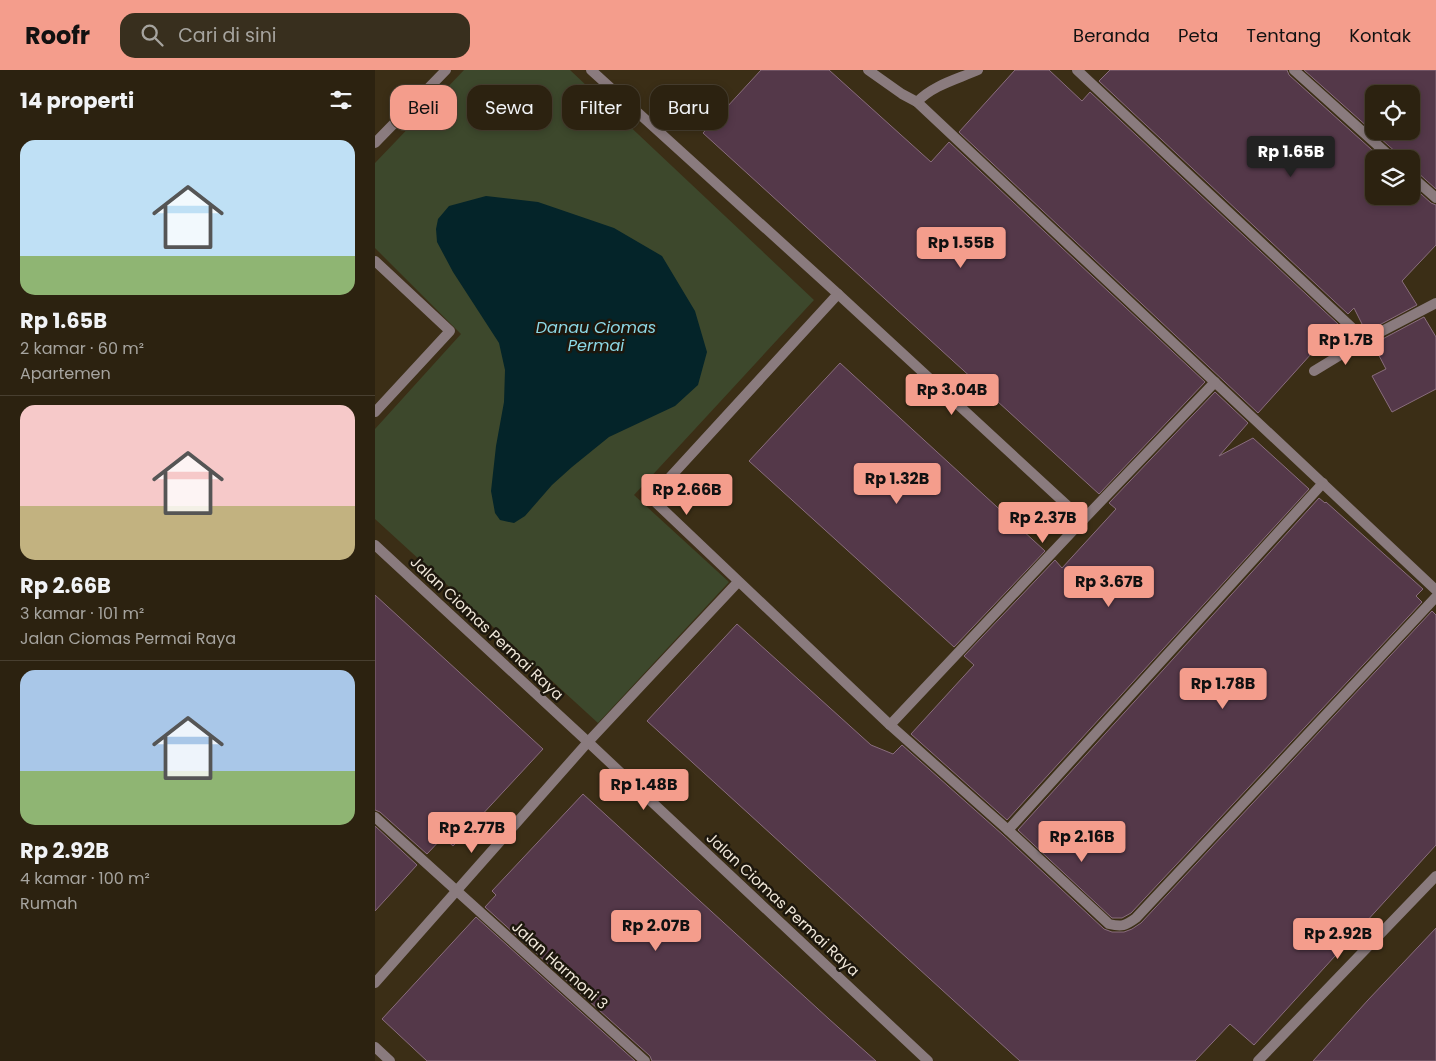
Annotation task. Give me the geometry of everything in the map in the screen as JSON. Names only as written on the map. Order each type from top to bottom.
[{"type":"street","points":[[375,144],[446,70]]},
{"type":"street","points":[[591,70],[1083,520]]},
{"type":"street","points":[[868,70],[902,94],[917,102],[1436,590]]},
{"type":"street","points":[[917,102],[932,90],[978,70]]},
{"type":"street","points":[[1077,70],[1365,340]]},
{"type":"street","points":[[1295,70],[1383,150]]},
{"type":"street","points":[[1420,184],[1436,198]]},
{"type":"street","points":[[375,261],[450,331],[375,412]]},
{"type":"street","points":[[838,294],[651,498],[890,725],[1008,830],[1109,924],[1120,926],[1135,918],[1436,597]]},
{"type":"street","points":[[1314,372],[1365,340],[1436,303]]},
{"type":"street","points":[[890,725],[1215,382]]},
{"type":"street","points":[[1008,830],[1323,483]]},
{"type":"street","name":"Jalan Ciomas Permai Raya","points":[[375,545],[928,1061]]},
{"type":"street","points":[[375,983],[588,742],[738,582]]},
{"type":"street","name":"Jalan Harmoni 3","points":[[375,817],[645,1061]]},
{"type":"street","points":[[1258,1061],[1436,876]]},
{"type":"street","points":[[375,1047],[390,1061]]},
{"type":"green space","points":[[464,70],[570,70],[586,85],[562,85],[562,130],[634,130],[814,300],[634,495],[729,582],[598,723],[375,519],[375,429],[461,334],[375,248],[375,163],[407,130],[457,130],[457,85],[450,85]]},
{"type":"water","name":"Danau Ciomas Permai","points":[[486,196],[538,202],[614,228],[662,256],[695,311],[707,352],[698,385],[675,406],[609,437],[552,485],[525,516],[514,523],[500,520],[495,513],[491,491],[496,446],[504,402],[505,370],[499,343],[453,272],[437,242],[436,229],[438,219],[449,206]]},
{"type":"building","points":[[761,70],[829,70],[931,162],[949,142],[1205,382],[1099,494],[703,133],[706,130],[728,130],[728,106]]},
{"type":"building","points":[[1015,70],[1049,70],[1082,101],[1090,92],[1338,324],[1258,413],[959,132]]},
{"type":"building","points":[[1110,70],[1287,70],[1289,75],[1372,150],[1365,150],[1365,205],[1420,205],[1420,193],[1436,205],[1436,245],[1402,281],[1417,305],[1366,332],[1354,308],[1348,314],[1099,81]]},
{"type":"building","points":[[1304,70],[1436,70],[1436,189],[1420,175],[1420,150],[1394,150],[1382,140],[1420,140],[1420,85],[1365,85],[1365,125]]},
{"type":"building","points":[[1424,317],[1436,337],[1436,389],[1392,412],[1372,376],[1386,369],[1373,344]]},
{"type":"building","points":[[840,363],[1045,551],[954,647],[749,461]]},
{"type":"building","points":[[1215,392],[1248,423],[1219,456],[1253,438],[1309,489],[1007,820],[911,734],[974,665],[964,656],[1055,560],[1062,568],[1116,509],[1109,503]]},
{"type":"building","points":[[1319,498],[1326,502],[1423,589],[1416,596],[1422,602],[1131,913],[1122,918],[1112,918],[1018,830]]},
{"type":"building","points":[[375,595],[543,749],[453,846],[443,837],[427,854],[380,812],[375,810]]},
{"type":"building","points":[[1432,611],[1436,615],[1436,845],[1254,1045],[1230,1024],[1195,1061],[1020,1061],[647,721],[737,624],[871,745],[893,754],[902,745],[1104,929],[1112,932],[1124,932],[1141,923]]},
{"type":"building","points":[[583,794],[876,1061],[652,1061],[650,1056],[485,907],[496,895],[492,891]]},
{"type":"building","points":[[375,826],[417,865],[375,911]]},
{"type":"building","points":[[476,917],[635,1061],[427,1061],[382,1019]]},
{"type":"building","points":[[1436,928],[1436,1061],[1313,1061],[1368,1000]]}]
